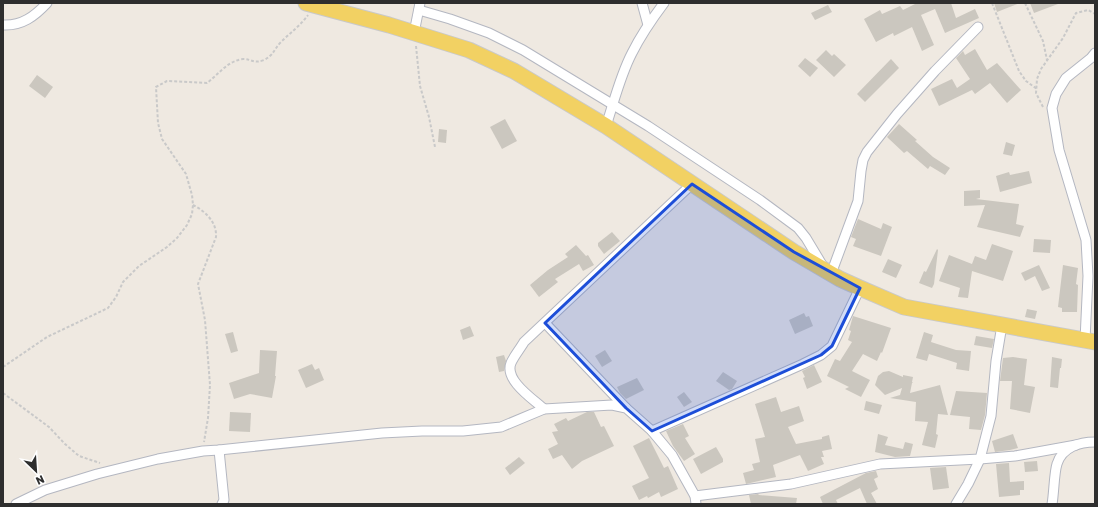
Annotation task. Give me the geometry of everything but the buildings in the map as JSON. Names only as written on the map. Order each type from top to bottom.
[{"type":"main road","points":[[308,4],[470,50],[514,70],[606,126],[794,252],[860,288],[904,306],[1090,341]]},
{"type":"street","points":[[3,25],[12,25],[25,21],[39,12],[48,3]]},
{"type":"street","points":[[642,3],[648,25]]},
{"type":"street","points":[[606,126],[622,77],[632,54],[648,25],[664,3]]},
{"type":"street","points":[[414,33],[420,7],[489,33],[523,50],[613,104],[760,200],[798,228],[828,271]]},
{"type":"street","points":[[828,271],[858,201],[862,166],[867,152],[897,114],[935,71],[978,27]]},
{"type":"street","points":[[1090,341],[1086,240],[1070,191],[1059,150],[1052,108],[1056,94],[1066,78],[1095,53]]},
{"type":"street","points":[[544,409],[514,382],[510,373],[510,364],[524,342],[692,184]]},
{"type":"street","points":[[652,431],[821,355],[832,346],[860,288]]},
{"type":"street","points":[[545,323],[626,408],[652,431],[672,455],[696,500],[791,484],[880,464],[1015,456],[1076,445]]},
{"type":"street","points":[[956,504],[980,459],[991,416],[996,361],[1002,325]]},
{"type":"street","points":[[16,504],[45,490],[97,474],[158,459],[203,451],[382,433],[501,427],[544,409],[612,405],[626,408]]},
{"type":"street","points":[[1052,504],[1057,464],[1062,455],[1083,442],[1095,442]]},
{"type":"street","points":[[219,450],[224,500],[222,504]]},
{"type":"path","points":[[992,3],[1019,71],[1026,81],[1037,89]]},
{"type":"path","points":[[1025,3],[1043,41],[1047,60]]},
{"type":"path","points":[[3,367],[47,336],[108,308],[116,297],[123,282],[139,266],[168,247],[187,225],[192,214],[192,195],[186,174],[162,139],[158,123],[155,95],[156,87],[167,81],[207,83],[219,70],[233,62],[242,59],[259,62],[265,59],[274,52],[302,23],[308,15],[308,4]]},
{"type":"path","points":[[1043,107],[1036,93],[1037,79],[1041,69],[1062,38],[1076,13],[1088,10],[1095,14]]},
{"type":"path","points":[[414,33],[420,86],[429,117],[435,147]]},
{"type":"path","points":[[193,205],[208,216],[215,227],[216,232],[216,237],[198,284],[205,320],[210,385],[208,418],[203,451]]},
{"type":"path","points":[[3,393],[49,427],[79,456],[101,464]]},
{"type":"highlighted area","points":[[692,184],[794,252],[860,288],[832,346],[821,355],[652,431],[626,408],[545,323]]}]
